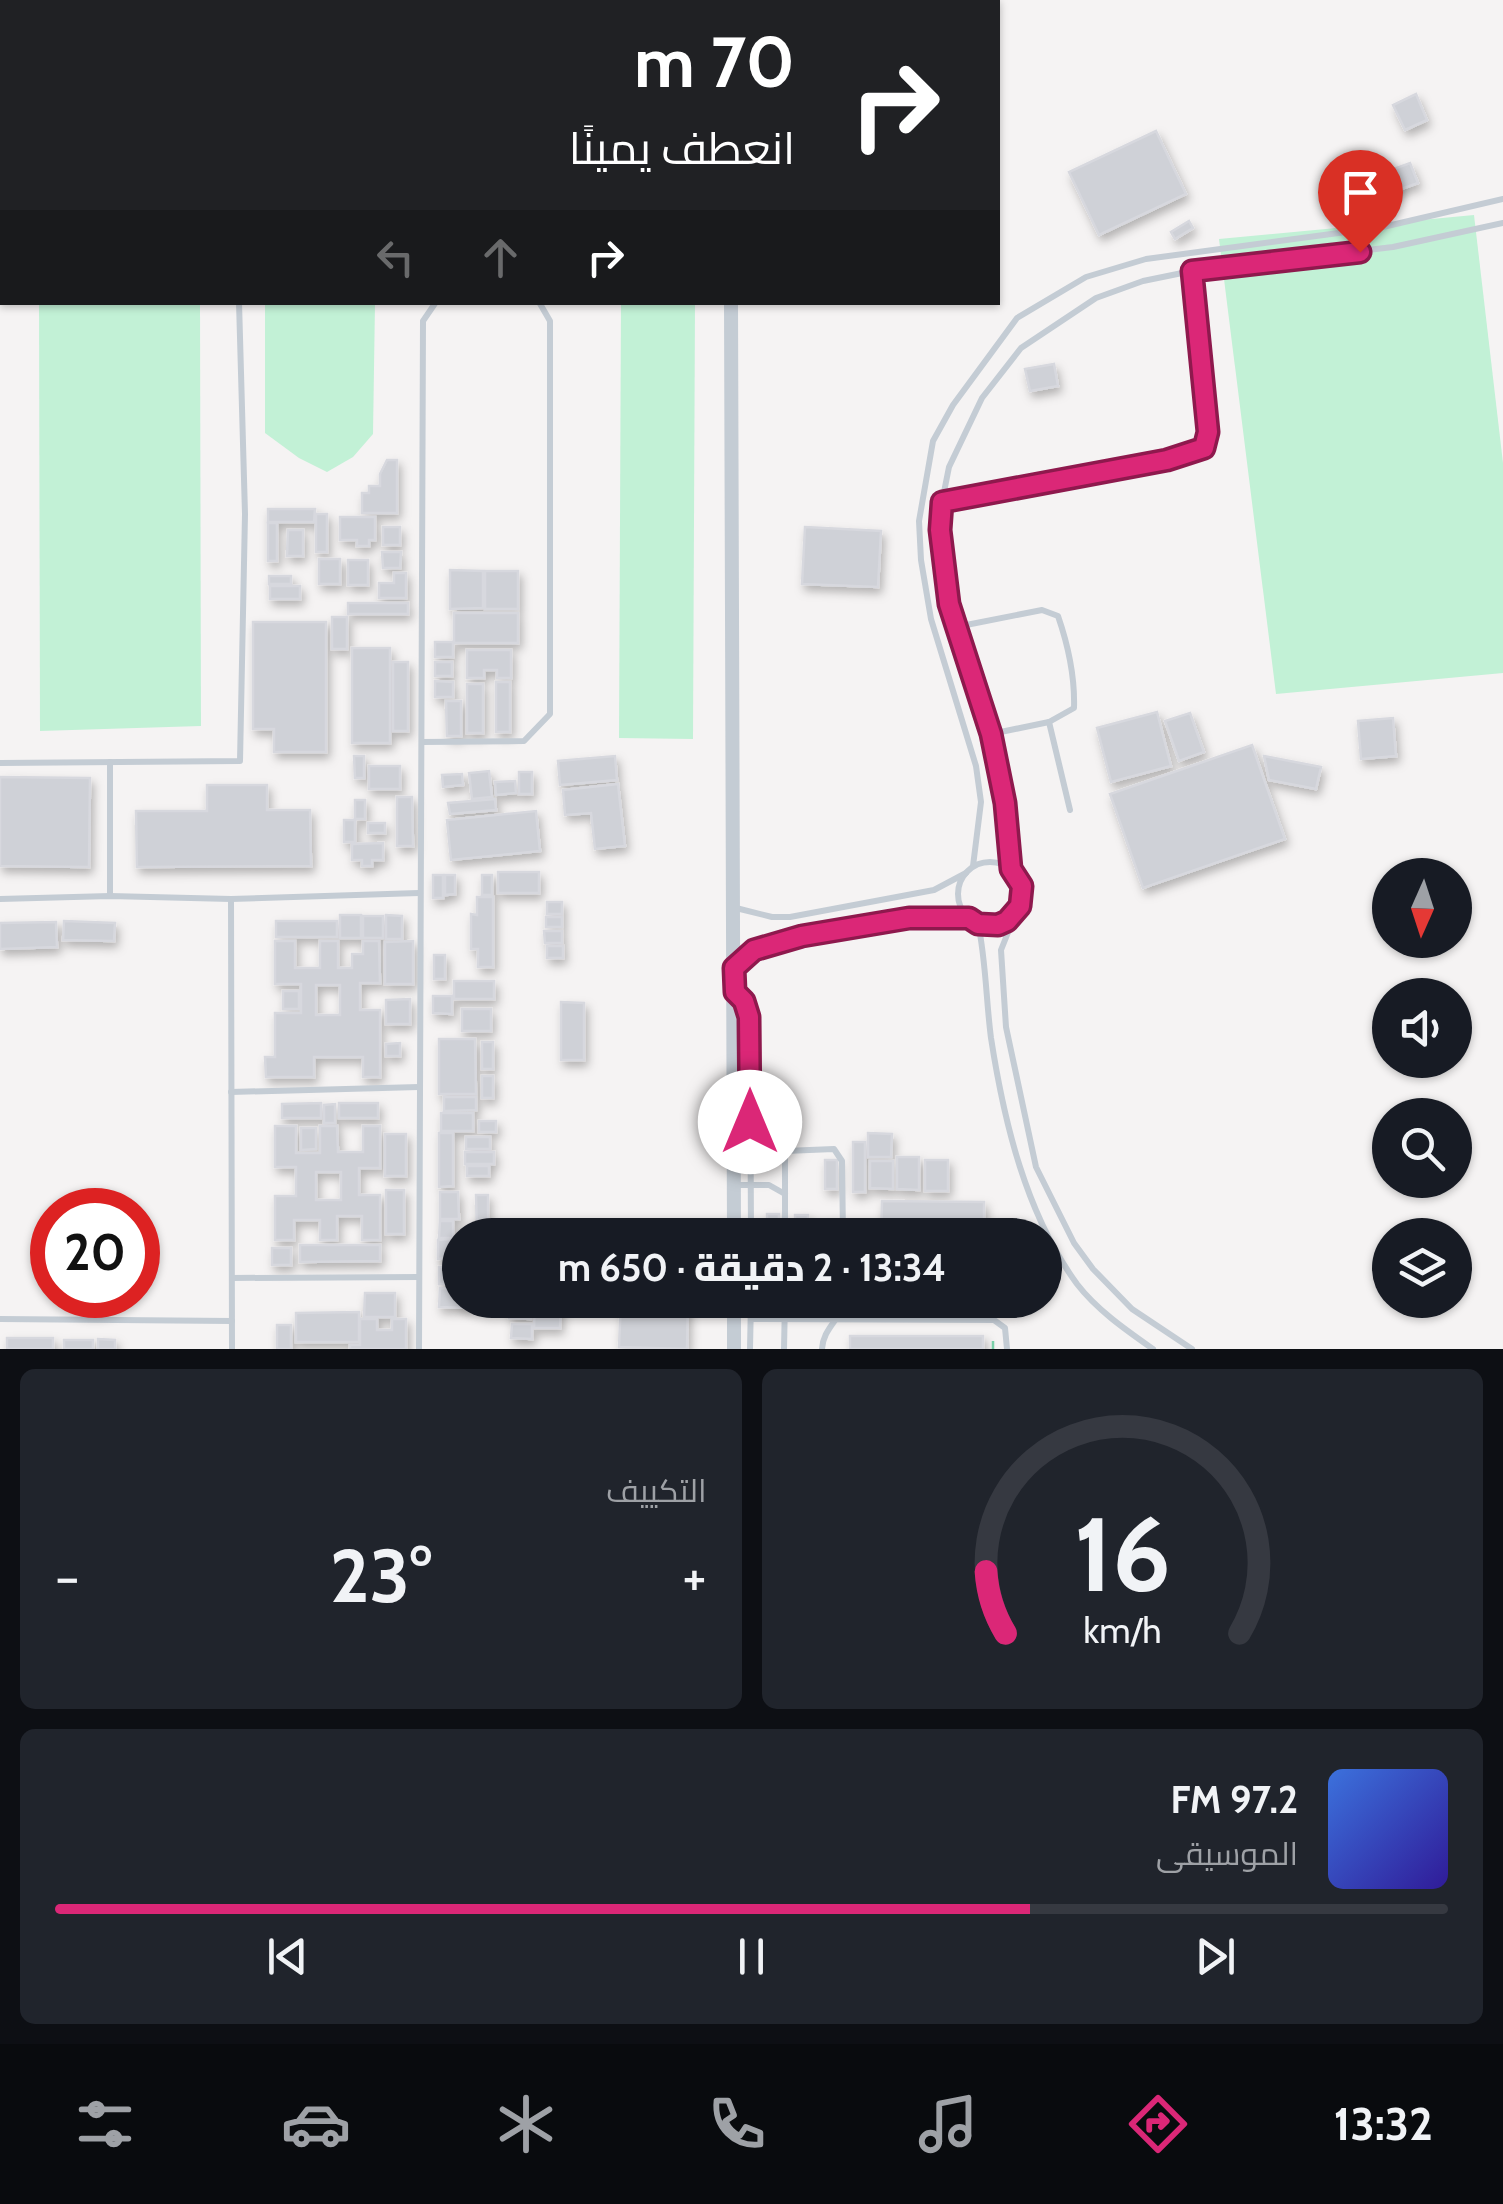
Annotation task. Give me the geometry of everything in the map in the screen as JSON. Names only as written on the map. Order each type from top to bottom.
[{"type":"street","points":[[731,305],[734,1218]]},
{"type":"street","points":[[734,1318],[734,1349]]},
{"type":"lane","points":[[973,866],[981,802],[976,766],[931,619],[920,560],[918,521],[933,441],[953,405],[1017,318],[1086,277],[1146,259],[1383,227],[1503,200]]},
{"type":"lane","points":[[1192,1349],[1132,1309],[1093,1269],[1074,1243],[1036,1167],[1006,1027],[1002,950],[1020,906],[1022,886],[1011,869],[1005,803],[991,734],[946,585],[940,530],[950,467],[982,398],[1021,348],[1096,298],[1143,281],[1192,271],[1392,247],[1503,223]]},
{"type":"lane","points":[[942,502],[1167,460],[1204,448],[1208,432],[1192,271]]},
{"type":"lane","points":[[0,763],[240,761],[245,514],[238,305]]},
{"type":"lane","points":[[419,1349],[422,321],[434,305]]},
{"type":"lane","points":[[422,742],[524,741],[550,714],[550,321],[541,305]]},
{"type":"lane","points":[[956,626],[1042,610],[1058,616],[1074,688],[1074,708],[1049,722],[991,734]]},
{"type":"lane","points":[[1049,722],[1070,810]]},
{"type":"lane","points":[[110,762],[110,896]]},
{"type":"lane","points":[[1011,869],[993,862],[973,866],[960,881],[959,901],[969,918],[978,924],[998,925],[1015,915]]},
{"type":"lane","points":[[733,907],[790,918],[934,890],[966,873]]},
{"type":"lane","points":[[0,899],[230,899],[419,893]]},
{"type":"lane","points":[[230,899],[232,1349]]},
{"type":"lane","points":[[734,968],[754,950],[802,936],[895,920],[969,918]]},
{"type":"lane","points":[[978,924],[1000,1086],[1029,1192],[1054,1248],[1078,1285],[1115,1321],[1153,1349]]},
{"type":"lane","points":[[735,992],[744,1001],[749,1017],[751,1218]]},
{"type":"lane","points":[[231,1092],[419,1088]]},
{"type":"lane","points":[[734,1154],[829,1147],[838,1152],[842,1162],[843,1218]]},
{"type":"lane","points":[[784,1218],[785,1152]]},
{"type":"lane","points":[[734,1185],[769,1186],[785,1195]]},
{"type":"lane","points":[[232,1278],[419,1277]]},
{"type":"lane","points":[[0,1319],[232,1321]]},
{"type":"lane","points":[[750,1349],[751,1319],[994,1320],[1005,1328],[1008,1349]]},
{"type":"lane","points":[[784,1319],[784,1349]]},
{"type":"lane","points":[[822,1349],[825,1332],[836,1320]]},
{"type":"green space","points":[[1474,215],[1503,463],[1503,673],[1276,694],[1219,239]]},
{"type":"green space","points":[[39,305],[200,305],[201,726],[40,731]]},
{"type":"green space","points":[[265,305],[375,305],[373,434],[353,457],[327,472],[299,458],[265,433]]},
{"type":"green space","points":[[621,305],[695,305],[693,739],[619,738]]},
{"type":"building","points":[[1416,94],[1427,120],[1405,130],[1393,105]]},
{"type":"building","points":[[1156,131],[1186,194],[1099,235],[1069,172]]},
{"type":"building","points":[[1410,163],[1418,183],[1385,195],[1377,175]]},
{"type":"building","points":[[1189,221],[1193,228],[1175,239],[1171,232]]},
{"type":"building","points":[[1054,364],[1058,386],[1030,391],[1025,369]]},
{"type":"building","points":[[387,460],[397,460],[397,513],[362,513],[362,493],[369,493],[369,486],[380,486],[380,474]]},
{"type":"building","points":[[268,509],[315,509],[314,522],[268,522]]},
{"type":"building","points":[[316,514],[327,514],[327,552],[316,552]]},
{"type":"building","points":[[340,517],[375,517],[375,540],[369,540],[369,546],[357,546],[357,540],[340,540]]},
{"type":"building","points":[[268,523],[277,523],[277,561],[268,561]]},
{"type":"building","points":[[383,527],[400,527],[400,545],[383,545]]},
{"type":"building","points":[[805,527],[881,531],[878,587],[802,584]]},
{"type":"building","points":[[288,530],[303,530],[303,556],[287,556]]},
{"type":"building","points":[[382,552],[401,552],[400,568],[383,568]]},
{"type":"building","points":[[319,559],[340,559],[340,584],[319,584]]},
{"type":"building","points":[[348,560],[368,560],[368,585],[348,585]]},
{"type":"building","points":[[450,570],[483,571],[483,608],[450,609]]},
{"type":"building","points":[[485,571],[518,571],[518,609],[485,609]]},
{"type":"building","points":[[394,573],[406,573],[406,598],[379,598],[379,583],[394,583]]},
{"type":"building","points":[[269,576],[291,576],[291,584],[269,584]]},
{"type":"building","points":[[270,586],[300,586],[300,599],[270,599]]},
{"type":"building","points":[[348,603],[408,603],[408,614],[348,614]]},
{"type":"building","points":[[454,613],[518,613],[518,643],[454,643]]},
{"type":"building","points":[[332,617],[347,617],[347,649],[332,649]]},
{"type":"building","points":[[253,622],[326,622],[326,752],[274,752],[274,729],[253,729]]},
{"type":"building","points":[[435,642],[453,642],[453,657],[435,657]]},
{"type":"building","points":[[352,648],[390,648],[390,743],[352,743]]},
{"type":"building","points":[[467,650],[511,650],[511,678],[497,678],[497,670],[484,670],[484,678],[467,678]]},
{"type":"building","points":[[393,662],[408,662],[408,731],[393,731]]},
{"type":"building","points":[[435,662],[452,662],[452,676],[435,676]]},
{"type":"building","points":[[435,681],[453,682],[453,697],[435,697]]},
{"type":"building","points":[[496,682],[510,682],[510,732],[496,732]]},
{"type":"building","points":[[467,684],[483,684],[483,733],[467,733]]},
{"type":"building","points":[[446,701],[461,701],[461,736],[447,736]]},
{"type":"building","points":[[1157,712],[1171,766],[1111,782],[1097,728]]},
{"type":"building","points":[[1190,713],[1204,752],[1179,761],[1165,721]]},
{"type":"building","points":[[1393,718],[1396,756],[1361,759],[1358,721]]},
{"type":"building","points":[[1252,745],[1285,839],[1143,888],[1110,794]]},
{"type":"building","points":[[354,756],[364,756],[364,778],[355,778]]},
{"type":"building","points":[[615,756],[617,780],[560,785],[558,761]]},
{"type":"building","points":[[1264,756],[1321,767],[1316,789],[1269,780]]},
{"type":"building","points":[[369,766],[400,766],[400,789],[369,789]]},
{"type":"building","points":[[489,771],[492,797],[472,799],[469,773]]},
{"type":"building","points":[[519,772],[532,772],[532,794],[519,794]]},
{"type":"building","points":[[462,774],[463,785],[443,787],[442,775]]},
{"type":"building","points":[[0,777],[90,778],[89,867],[0,866]]},
{"type":"building","points":[[515,781],[516,793],[496,795],[495,782]]},
{"type":"building","points":[[618,784],[625,846],[595,849],[591,813],[565,815],[563,790]]},
{"type":"building","points":[[207,785],[267,785],[267,810],[310,810],[311,866],[137,867],[136,811],[207,811]]},
{"type":"building","points":[[397,797],[412,797],[413,846],[397,846]]},
{"type":"building","points":[[495,799],[496,810],[450,814],[448,803]]},
{"type":"building","points":[[355,800],[365,800],[365,819],[355,819]]},
{"type":"building","points":[[536,811],[540,851],[451,860],[447,820]]},
{"type":"building","points":[[344,820],[355,820],[355,842],[344,842]]},
{"type":"building","points":[[368,823],[385,823],[385,833],[368,833]]},
{"type":"building","points":[[383,843],[383,860],[372,860],[372,866],[362,866],[362,860],[352,860],[352,844]]},
{"type":"building","points":[[498,872],[539,872],[539,893],[498,893]]},
{"type":"building","points":[[433,875],[443,875],[443,898],[433,898]]},
{"type":"building","points":[[445,875],[455,875],[455,894],[445,895]]},
{"type":"building","points":[[482,875],[492,875],[492,895],[482,895]]},
{"type":"building","points":[[477,897],[493,897],[493,967],[478,967],[478,949],[471,949],[471,914],[477,915]]},
{"type":"building","points":[[547,902],[562,902],[562,914],[547,914]]},
{"type":"building","points":[[340,915],[361,915],[361,938],[340,938]]},
{"type":"building","points":[[386,915],[402,916],[402,939],[386,939]]},
{"type":"building","points":[[363,916],[383,916],[383,938],[363,938]]},
{"type":"building","points":[[546,917],[562,917],[562,927],[546,927]]},
{"type":"building","points":[[64,921],[115,923],[114,941],[63,940]]},
{"type":"building","points":[[276,921],[337,921],[337,937],[276,937]]},
{"type":"building","points":[[56,922],[57,947],[0,949],[0,923]]},
{"type":"building","points":[[544,931],[562,931],[562,943],[545,943]]},
{"type":"building","points":[[275,941],[295,941],[295,968],[320,968],[320,941],[338,941],[338,968],[352,968],[352,954],[363,954],[363,941],[379,941],[380,983],[360,983],[360,1010],[380,1010],[380,1077],[363,1077],[363,1057],[314,1057],[314,1077],[266,1077],[265,1057],[275,1057],[275,1013],[301,1013],[301,984],[275,984]],"holes":[[[316,985],[340,985],[340,1015],[316,1015]]]},
{"type":"building","points":[[413,941],[413,984],[385,984],[385,942]]},
{"type":"building","points":[[547,946],[563,946],[563,958],[547,958]]},
{"type":"building","points":[[434,955],[445,955],[445,979],[434,979]]},
{"type":"building","points":[[454,981],[494,981],[494,999],[454,999]]},
{"type":"building","points":[[283,991],[299,991],[299,1009],[283,1009]]},
{"type":"building","points":[[433,996],[452,996],[452,1014],[433,1013]]},
{"type":"building","points":[[410,999],[410,1024],[386,1024],[386,1000]]},
{"type":"building","points":[[561,1002],[584,1003],[584,1060],[561,1060]]},
{"type":"building","points":[[462,1009],[491,1009],[491,1031],[462,1031]]},
{"type":"building","points":[[439,1039],[475,1039],[476,1094],[439,1094]]},
{"type":"building","points":[[482,1042],[493,1042],[493,1069],[482,1069]]},
{"type":"building","points":[[400,1043],[400,1056],[386,1056],[386,1044]]},
{"type":"building","points":[[482,1076],[493,1076],[493,1098],[482,1098]]},
{"type":"building","points":[[444,1097],[476,1097],[476,1110],[444,1111]]},
{"type":"building","points":[[321,1103],[321,1118],[282,1118],[282,1104]]},
{"type":"building","points":[[339,1103],[378,1103],[378,1118],[339,1118]]},
{"type":"building","points":[[335,1104],[335,1123],[324,1123],[324,1105]]},
{"type":"building","points":[[441,1113],[473,1113],[473,1131],[441,1131]]},
{"type":"building","points":[[479,1121],[496,1121],[496,1132],[479,1132]]},
{"type":"building","points":[[275,1126],[296,1126],[296,1153],[320,1153],[320,1126],[337,1126],[338,1152],[363,1152],[363,1126],[380,1126],[380,1168],[359,1168],[359,1195],[380,1195],[380,1240],[362,1240],[362,1216],[337,1216],[337,1240],[320,1240],[320,1220],[294,1220],[294,1240],[275,1240],[275,1196],[296,1196],[296,1167],[275,1167]],"holes":[[[316,1172],[341,1172],[341,1200],[316,1200]]]},
{"type":"building","points":[[301,1128],[316,1128],[316,1149],[301,1150]]},
{"type":"building","points":[[439,1133],[453,1133],[453,1186],[439,1187]]},
{"type":"building","points":[[868,1133],[892,1134],[891,1157],[868,1157]]},
{"type":"building","points":[[385,1134],[406,1134],[406,1176],[385,1176]]},
{"type":"building","points":[[466,1137],[490,1137],[490,1149],[466,1149]]},
{"type":"building","points":[[853,1142],[865,1142],[865,1192],[853,1192]]},
{"type":"building","points":[[465,1152],[494,1152],[494,1164],[465,1164]]},
{"type":"building","points":[[897,1157],[919,1157],[919,1190],[897,1189]]},
{"type":"building","points":[[825,1160],[837,1160],[837,1189],[825,1189]]},
{"type":"building","points":[[925,1160],[948,1160],[948,1191],[925,1191]]},
{"type":"building","points":[[870,1161],[893,1161],[893,1189],[870,1188]]},
{"type":"building","points":[[467,1166],[489,1166],[489,1176],[467,1176]]},
{"type":"building","points":[[386,1190],[404,1190],[404,1234],[386,1234]]},
{"type":"building","points":[[440,1192],[458,1192],[459,1218],[440,1219]]},
{"type":"building","points":[[476,1195],[488,1195],[488,1218],[477,1218]]},
{"type":"building","points":[[882,1201],[984,1202],[984,1218],[882,1218]]},
{"type":"building","points":[[438,1240],[442,1240],[442,1259],[438,1259]]},
{"type":"building","points":[[300,1245],[380,1245],[380,1261],[300,1262]]},
{"type":"building","points":[[272,1248],[291,1248],[291,1265],[272,1265]]},
{"type":"building","points":[[365,1293],[395,1293],[395,1317],[364,1317]]},
{"type":"building","points":[[359,1312],[359,1342],[296,1342],[296,1313]]},
{"type":"building","points":[[534,1318],[560,1318],[560,1328],[534,1328]]},
{"type":"building","points":[[620,1318],[688,1318],[687,1349],[619,1347]]},
{"type":"building","points":[[360,1319],[377,1319],[377,1330],[392,1330],[392,1319],[406,1319],[406,1349],[350,1349],[350,1345],[360,1345]]},
{"type":"building","points":[[512,1324],[532,1324],[532,1339],[511,1338]]},
{"type":"building","points":[[277,1325],[291,1325],[291,1349],[277,1349]]},
{"type":"building","points":[[850,1336],[983,1336],[983,1349],[850,1349]]},
{"type":"building","points":[[7,1338],[53,1338],[53,1349],[7,1349]]},
{"type":"building","points":[[98,1339],[115,1340],[115,1349],[98,1349]]},
{"type":"building","points":[[64,1340],[93,1340],[93,1349],[64,1349]]},
{"type":"route","points":[[750,1122],[749,1017],[744,1001],[735,992],[734,968],[754,950],[802,936],[909,918],[969,918],[978,924],[998,925],[1015,915],[1020,906],[1022,886],[1011,869],[1005,803],[991,734],[949,604],[940,530],[942,502],[1194,454],[1204,448],[1208,432],[1192,271],[1360,252]]}]
